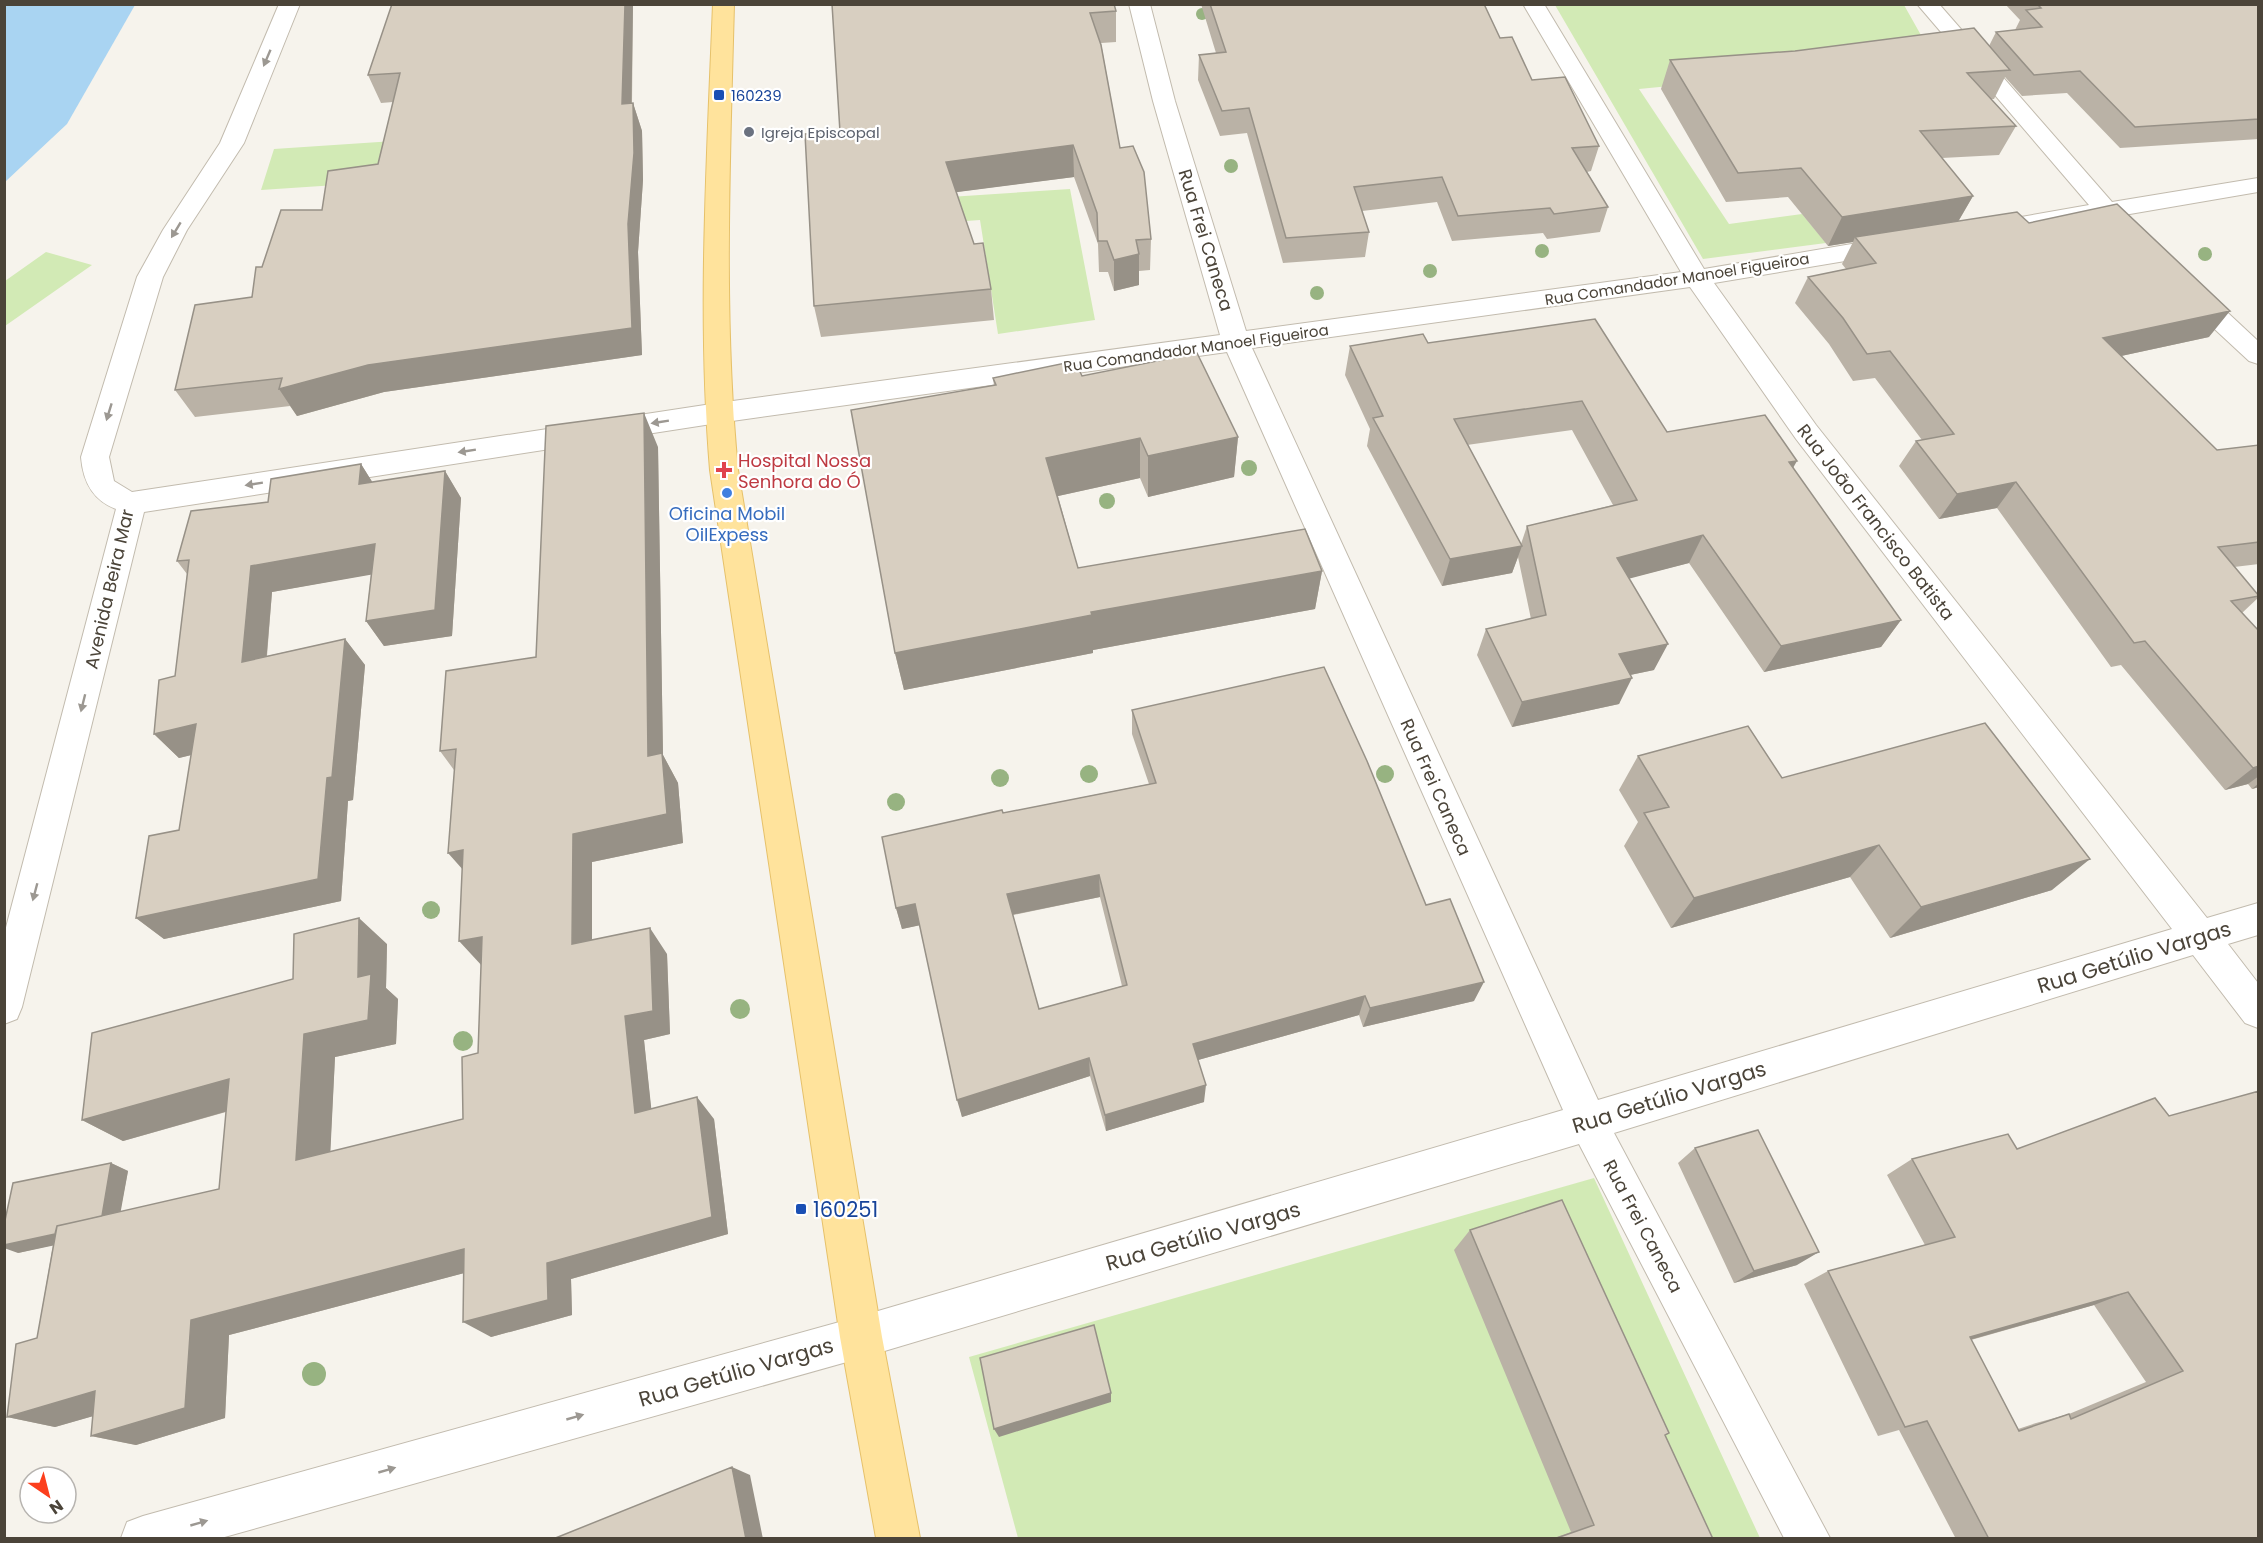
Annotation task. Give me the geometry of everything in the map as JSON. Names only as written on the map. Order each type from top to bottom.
[{"type":"main road","points":[[724,4],[713,315],[718,413],[724,470],[861,1337],[898,1539]]},
{"type":"street","name":"Avenida Beira Mar","points":[[4,1007],[132,503],[117,499],[106,491],[97,477],[95,457],[150,277],[175,230],[232,143],[290,4]]},
{"type":"street","name":"Rua Frei Caneca","points":[[1139,4],[1164,101],[1236,343],[1588,1122],[1808,1539]]},
{"type":"street","name":"Rua João Francisco Batista","points":[[1533,4],[1697,278],[1806,432],[2198,937],[2259,1011]]},
{"type":"street","points":[[1927,4],[2104,210],[2130,234]]},
{"type":"street","points":[[1964,234],[2259,185]]},
{"type":"street","name":"Rua Comandador Manoel Figueiroa","points":[[132,503],[718,413],[1697,278],[1918,241]]},
{"type":"street","points":[[2173,275],[2259,356]]},
{"type":"street","name":"Rua Getúlio Vargas","points":[[143,1539],[861,1337],[1588,1122],[2259,919]]},
{"type":"green space","points":[[1555,5],[1904,5],[1935,60],[1639,89],[1729,224],[1802,214],[1826,243],[1703,259]]},
{"type":"green space","points":[[499,134],[487,175],[261,190],[274,149]]},
{"type":"green space","points":[[1070,189],[1095,320],[998,334],[980,220],[925,224],[919,199]]},
{"type":"green space","points":[[46,252],[92,265],[5,326],[5,281]]},
{"type":"green space","points":[[1594,1178],[1760,1538],[1018,1538],[969,1357]]},
{"type":"water","points":[[5,4],[135,5],[67,124],[5,182]]},
{"type":"building","points":[[392,4],[625,4],[622,104],[633,103],[634,153],[628,224],[632,328],[368,365],[279,389],[282,378],[175,390],[195,305],[252,297],[256,267],[262,267],[281,210],[322,210],[328,171],[378,164],[400,73],[368,75]]},
{"type":"building","points":[[832,4],[1114,4],[1116,11],[1090,13],[1101,45],[1120,148],[1133,146],[1144,172],[1151,239],[1136,240],[1139,254],[1114,260],[1107,241],[1098,241],[1097,213],[1073,145],[946,162],[974,244],[983,243],[991,289],[814,306],[805,134],[840,132]]},
{"type":"building","points":[[1210,4],[1484,4],[1500,38],[1512,37],[1532,80],[1565,77],[1599,146],[1572,148],[1608,207],[1554,214],[1550,208],[1458,216],[1442,177],[1354,187],[1369,232],[1286,238],[1249,108],[1222,111],[1199,55],[1226,52]]},
{"type":"building","points":[[2037,4],[2259,4],[2259,119],[2135,127],[2080,71],[2034,75],[1996,32],[2042,27],[2026,10],[2041,8]]},
{"type":"building","points":[[1974,28],[2010,70],[1967,73],[2016,126],[1920,131],[1973,196],[1842,217],[1801,168],[1738,173],[1670,60],[1795,51]]},
{"type":"building","points":[[2117,204],[2230,311],[2103,338],[2217,450],[2259,445],[2259,542],[2218,547],[2259,596],[2231,601],[2259,631],[2259,766],[2253,768],[2145,641],[2134,643],[2016,482],[1957,494],[1916,441],[1954,434],[1890,351],[1867,354],[1843,318],[1808,277],[1876,263],[1855,237],[2017,212],[2029,223]]},
{"type":"building","points":[[1595,319],[1667,432],[1765,415],[1797,461],[1789,462],[1901,620],[1781,646],[1703,535],[1617,558],[1668,644],[1619,654],[1632,678],[1522,702],[1486,629],[1546,615],[1527,526],[1637,500],[1582,401],[1454,419],[1522,546],[1450,559],[1373,418],[1383,416],[1350,346],[1423,334],[1428,343]]},
{"type":"building","points":[[1197,353],[1238,437],[1148,456],[1140,438],[1046,458],[1078,568],[1305,529],[1322,571],[1091,612],[1092,615],[895,653],[851,410],[996,385],[993,378],[1075,361],[1082,376]]},
{"type":"building","points":[[644,413],[648,756],[662,753],[667,814],[573,834],[572,944],[650,928],[653,1011],[625,1016],[635,1113],[697,1097],[712,1217],[547,1263],[548,1300],[463,1322],[464,1249],[191,1320],[185,1408],[91,1436],[95,1391],[7,1417],[16,1344],[37,1338],[57,1226],[219,1189],[229,1079],[82,1120],[92,1033],[293,979],[294,934],[359,918],[358,977],[371,974],[368,1020],[304,1034],[296,1160],[463,1119],[462,1057],[478,1053],[482,937],[459,941],[463,850],[448,853],[456,749],[440,751],[446,671],[536,657],[546,426]]},
{"type":"building","points":[[361,464],[359,484],[445,471],[435,610],[366,621],[375,544],[251,566],[242,662],[345,639],[332,777],[327,778],[318,879],[136,918],[149,836],[179,830],[196,724],[154,734],[159,680],[175,676],[189,560],[177,561],[191,511],[268,502],[271,479]]},
{"type":"building","points":[[1324,667],[1367,761],[1426,905],[1450,899],[1484,982],[1370,1008],[1365,996],[1193,1044],[1206,1085],[1105,1115],[1089,1058],[957,1100],[915,904],[896,908],[882,837],[1002,810],[1003,813],[1156,783],[1132,710]],"holes":[[[1099,875],[1127,985],[1039,1009],[1007,894]]]},
{"type":"building","points":[[1985,723],[2090,859],[1921,907],[1879,845],[1694,898],[1644,813],[1669,807],[1638,756],[1748,726],[1782,778]]},
{"type":"building","points":[[2259,1091],[2259,1539],[1989,1539],[1927,1421],[1905,1427],[1828,1271],[1955,1237],[1912,1159],[2008,1134],[2017,1149],[2155,1098],[2169,1116]],"holes":[[[2128,1292],[2183,1371],[2071,1419],[2069,1414],[2019,1431],[1970,1337]]]},
{"type":"building","points":[[1758,1130],[1819,1252],[1754,1271],[1695,1148]]},
{"type":"building","points":[[111,1163],[102,1216],[57,1226],[55,1234],[4,1245],[4,1225],[13,1183]]},
{"type":"building","points":[[1562,1200],[1669,1433],[1665,1435],[1713,1539],[1554,1539],[1594,1525],[1470,1230]]},
{"type":"building","points":[[1094,1325],[1111,1393],[994,1429],[980,1358]]},
{"type":"building","points":[[732,1467],[746,1539],[553,1539]]},
{"type":"place","name":"160239","points":[[719,95]]},
{"type":"place","name":"Igreja Episcopal","points":[[749,132]]},
{"type":"place","name":"Hospital Nossa Senhora do Ó","points":[[724,470]]},
{"type":"place","name":"Oficina Mobil OilExpess","points":[[727,493]]},
{"type":"place","name":"160251","points":[[801,1209]]}]
